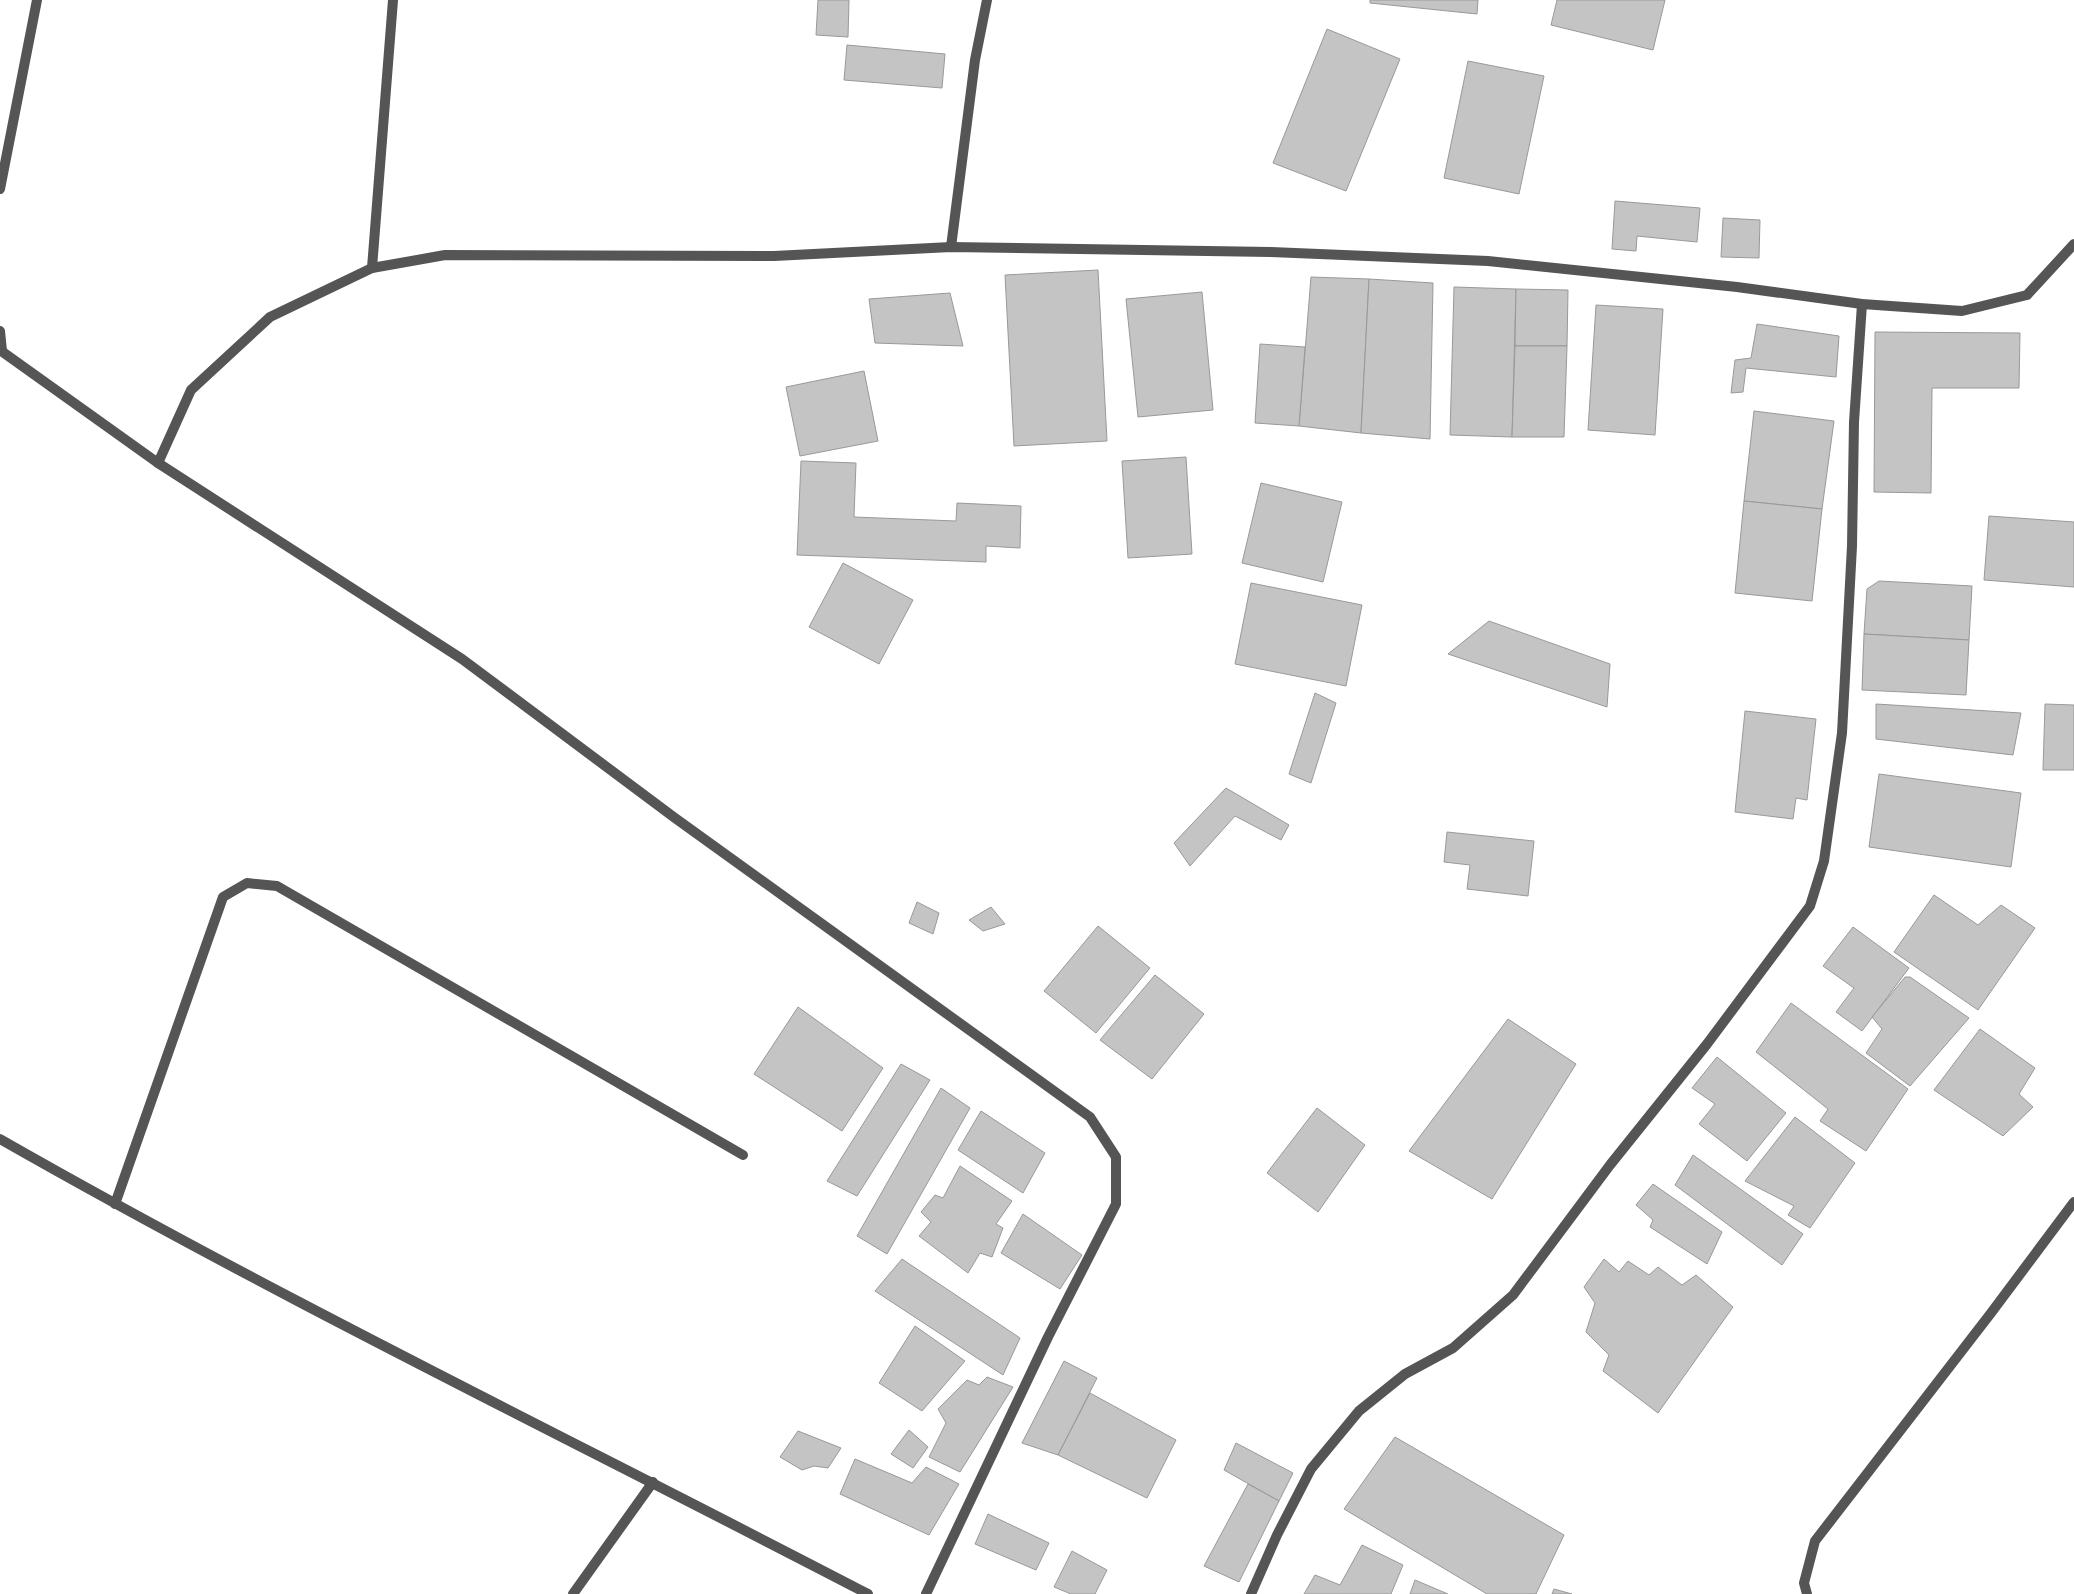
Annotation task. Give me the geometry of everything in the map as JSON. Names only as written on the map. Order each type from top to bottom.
[{"type":"street","points":[[0,189],[37,0]]},
{"type":"street","points":[[372,268],[393,0]]},
{"type":"street","points":[[951,247],[975,60],[986,0]]},
{"type":"street","points":[[158,463],[191,390],[270,317],[372,268],[445,255],[774,256],[951,247],[1252,252],[1488,261],[1737,287],[1862,304],[1962,311],[2028,295],[2074,244]]},
{"type":"street","points":[[1251,1594],[1277,1536],[1311,1469],[1359,1411],[1405,1374],[1453,1348],[1513,1295],[1610,1165],[1707,1044],[1810,906],[1824,861],[1842,733],[1852,546],[1854,422],[1862,304]]},
{"type":"street","points":[[0,331],[1,350],[158,463],[462,659],[675,818],[1090,1118],[1116,1157],[1116,1204],[1048,1337],[926,1594]]},
{"type":"street","points":[[115,1204],[223,896],[246,883],[277,886],[743,1155]]},
{"type":"street","points":[[0,1139],[115,1204],[401,1356],[653,1482],[868,1594]]},
{"type":"street","points":[[1807,1594],[1804,1583],[1815,1541],[2074,1202]]},
{"type":"street","points":[[573,1594],[653,1482]]},
{"type":"building","points":[[818,0],[849,0],[848,37],[816,35]]},
{"type":"building","points":[[1370,0],[1478,0],[1477,14],[1370,3]]},
{"type":"building","points":[[1557,0],[1665,0],[1653,50],[1551,25]]},
{"type":"building","points":[[1327,29],[1400,59],[1346,191],[1273,163]]},
{"type":"building","points":[[847,45],[945,54],[942,88],[844,80]]},
{"type":"building","points":[[1468,61],[1544,76],[1519,194],[1444,178]]},
{"type":"building","points":[[1615,201],[1700,208],[1697,242],[1637,236],[1636,251],[1612,249]]},
{"type":"building","points":[[1723,218],[1760,220],[1759,258],[1721,257]]},
{"type":"building","points":[[1098,270],[1107,441],[1014,446],[1005,275]]},
{"type":"building","points":[[1311,277],[1369,279],[1361,433],[1299,426]]},
{"type":"building","points":[[1369,279],[1433,283],[1430,439],[1361,433]]},
{"type":"building","points":[[1454,287],[1516,289],[1512,437],[1450,435]]},
{"type":"building","points":[[1516,289],[1568,290],[1567,346],[1515,346]]},
{"type":"building","points":[[1202,292],[1213,410],[1138,417],[1126,299]]},
{"type":"building","points":[[950,293],[963,346],[875,343],[869,299]]},
{"type":"building","points":[[1596,305],[1663,309],[1655,435],[1588,430]]},
{"type":"building","points":[[1757,324],[1839,336],[1836,377],[1746,368],[1743,392],[1731,393],[1735,360],[1751,358]]},
{"type":"building","points":[[1875,332],[2020,333],[2019,388],[1932,388],[1931,493],[1874,492]]},
{"type":"building","points":[[1260,344],[1305,347],[1299,426],[1255,423]]},
{"type":"building","points":[[1515,346],[1567,346],[1564,437],[1512,437]]},
{"type":"building","points":[[864,371],[878,441],[800,456],[786,387]]},
{"type":"building","points":[[1754,411],[1834,421],[1822,509],[1744,501]]},
{"type":"building","points":[[1186,457],[1192,554],[1128,558],[1122,461]]},
{"type":"building","points":[[801,461],[856,463],[854,517],[956,521],[957,503],[1021,506],[1020,548],[986,546],[986,562],[797,555]]},
{"type":"building","points":[[1261,483],[1342,502],[1323,582],[1242,563]]},
{"type":"building","points":[[1744,501],[1822,509],[1812,601],[1735,593]]},
{"type":"building","points":[[1989,516],[2074,522],[2074,587],[1984,580]]},
{"type":"building","points":[[843,563],[913,600],[879,664],[809,627]]},
{"type":"building","points":[[1879,581],[1972,586],[1969,640],[1864,634],[1867,589]]},
{"type":"building","points":[[1251,583],[1362,605],[1346,686],[1235,664]]},
{"type":"building","points":[[1489,621],[1610,664],[1607,707],[1448,654]]},
{"type":"building","points":[[1864,634],[1969,640],[1966,695],[1862,690]]},
{"type":"building","points":[[1315,693],[1336,703],[1311,783],[1289,774]]},
{"type":"building","points":[[1876,704],[2021,713],[2013,755],[1876,739]]},
{"type":"building","points":[[2045,704],[2074,705],[2074,770],[2043,770]]},
{"type":"building","points":[[1745,711],[1816,719],[1807,800],[1796,798],[1793,819],[1735,812]]},
{"type":"building","points":[[1879,774],[2021,793],[2011,867],[1869,847]]},
{"type":"building","points":[[1226,788],[1289,825],[1281,840],[1235,816],[1190,866],[1174,843]]},
{"type":"building","points":[[1447,832],[1534,841],[1528,896],[1467,889],[1470,865],[1444,862]]},
{"type":"building","points":[[1934,895],[1978,925],[2001,905],[2035,928],[1978,1010],[1894,952]]},
{"type":"building","points":[[917,902],[939,913],[933,934],[909,923]]},
{"type":"building","points":[[991,907],[1005,924],[983,931],[969,920]]},
{"type":"building","points":[[1098,926],[1150,968],[1096,1033],[1044,991]]},
{"type":"building","points":[[1853,927],[1909,968],[1862,1031],[1836,1012],[1854,988],[1823,966]]},
{"type":"building","points":[[1155,975],[1204,1014],[1152,1079],[1100,1040]]},
{"type":"building","points":[[1905,977],[1910,977],[1969,1018],[1910,1086],[1866,1053],[1882,1029],[1872,1017]]},
{"type":"building","points":[[1791,1003],[1908,1089],[1866,1151],[1820,1121],[1828,1109],[1756,1052]]},
{"type":"building","points":[[798,1007],[883,1068],[842,1131],[754,1074]]},
{"type":"building","points":[[1508,1019],[1576,1064],[1492,1199],[1409,1151]]},
{"type":"building","points":[[1980,1029],[2035,1068],[2019,1094],[2033,1107],[2003,1136],[1934,1090]]},
{"type":"building","points":[[1717,1057],[1786,1113],[1747,1161],[1699,1124],[1715,1104],[1692,1088]]},
{"type":"building","points":[[901,1064],[930,1080],[857,1196],[827,1181]]},
{"type":"building","points":[[941,1088],[970,1108],[887,1254],[857,1236]]},
{"type":"building","points":[[1317,1108],[1365,1145],[1318,1212],[1267,1173]]},
{"type":"building","points":[[981,1111],[1045,1153],[1023,1193],[958,1150]]},
{"type":"building","points":[[1795,1117],[1855,1163],[1810,1228],[1788,1215],[1794,1206],[1745,1181]]},
{"type":"building","points":[[1693,1155],[1803,1234],[1782,1265],[1675,1185]]},
{"type":"building","points":[[960,1166],[1012,1201],[996,1224],[1003,1228],[992,1257],[980,1253],[968,1273],[919,1236],[931,1222],[921,1212],[935,1195],[943,1198]]},
{"type":"building","points":[[1653,1184],[1722,1232],[1707,1264],[1650,1227],[1653,1220],[1636,1205]]},
{"type":"building","points":[[1023,1214],[1082,1255],[1060,1289],[1001,1253]]},
{"type":"building","points":[[902,1259],[1020,1338],[1003,1375],[875,1291]]},
{"type":"building","points":[[1604,1259],[1619,1272],[1628,1261],[1649,1275],[1658,1267],[1682,1285],[1696,1275],[1733,1307],[1658,1413],[1603,1371],[1609,1355],[1586,1332],[1595,1303],[1584,1287]]},
{"type":"building","points":[[915,1326],[965,1361],[922,1411],[879,1383]]},
{"type":"building","points":[[1064,1361],[1097,1378],[1058,1455],[1022,1443]]},
{"type":"building","points":[[987,1377],[1013,1387],[960,1472],[929,1457],[946,1423],[938,1409],[967,1380],[979,1385]]},
{"type":"building","points":[[1090,1393],[1176,1440],[1147,1498],[1058,1455]]},
{"type":"building","points":[[909,1430],[928,1447],[913,1468],[891,1454]]},
{"type":"building","points":[[798,1431],[841,1448],[828,1468],[814,1466],[802,1470],[780,1457]]},
{"type":"building","points":[[1395,1437],[1564,1535],[1536,1594],[1487,1594],[1344,1509]]},
{"type":"building","points":[[1236,1443],[1293,1473],[1279,1501],[1224,1470]]},
{"type":"building","points":[[855,1459],[912,1483],[926,1467],[959,1484],[929,1535],[840,1494]]},
{"type":"building","points":[[1248,1484],[1279,1501],[1239,1582],[1204,1566]]},
{"type":"building","points":[[988,1514],[1049,1543],[1036,1570],[975,1544]]},
{"type":"building","points":[[1362,1545],[1403,1565],[1391,1594],[1304,1594],[1315,1575],[1340,1585]]},
{"type":"building","points":[[1072,1551],[1107,1570],[1095,1594],[1071,1594],[1054,1587]]},
{"type":"building","points":[[1415,1580],[1448,1594],[1410,1594]]},
{"type":"building","points":[[1554,1589],[1572,1594],[1552,1594]]}]
